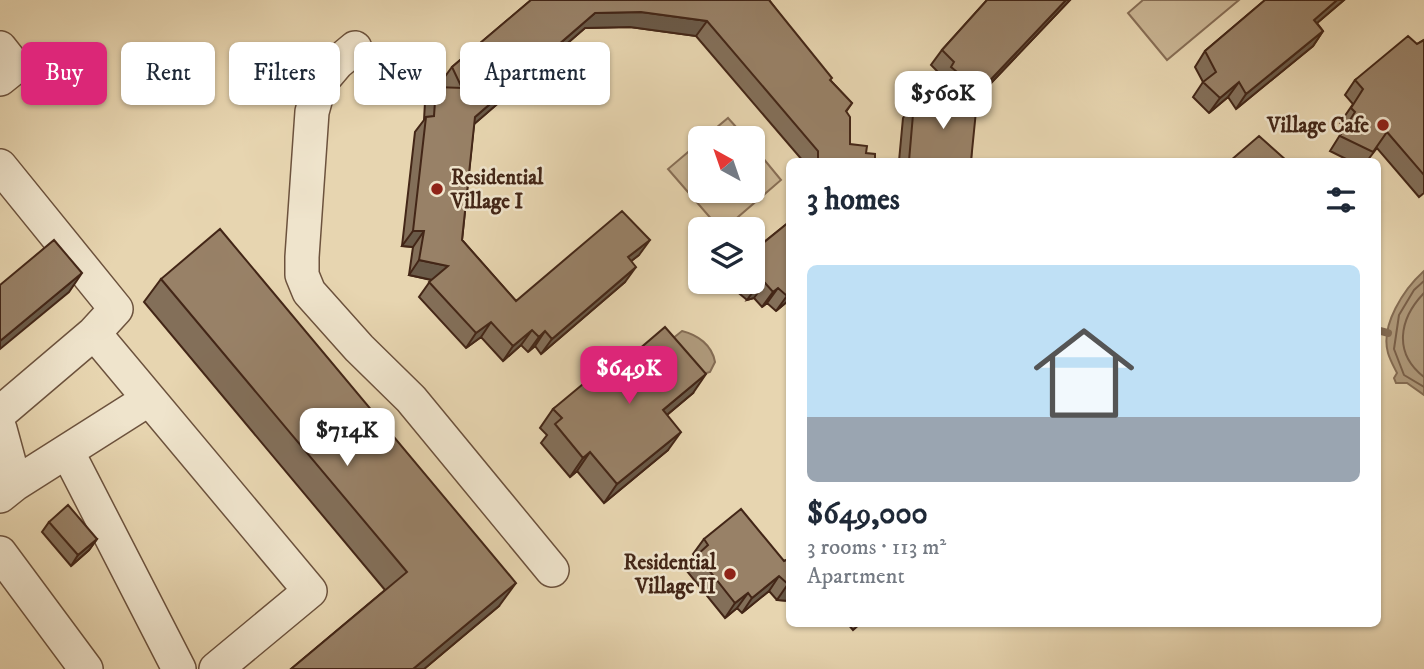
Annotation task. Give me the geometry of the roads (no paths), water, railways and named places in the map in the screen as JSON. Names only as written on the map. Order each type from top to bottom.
[{"type":"street","points":[[0,48],[15,67],[0,79]]},
{"type":"street","points":[[354,49],[320,83],[312,112],[302,275],[309,292],[359,348],[411,399],[552,570]]},
{"type":"street","points":[[0,166],[116,309],[94,333],[0,414]]},
{"type":"street","points":[[94,333],[310,592],[216,669]]},
{"type":"street","points":[[0,429],[7,490],[149,399]]},
{"type":"street","points":[[67,451],[179,669]]},
{"type":"street","points":[[0,553],[86,669]]},
{"type":"water","points":[[1424,271],[1424,395],[1407,383],[1396,383],[1394,378],[1397,373],[1386,342],[1387,331],[1396,308],[1409,287]]},
{"type":"water","points":[[682,331],[699,338],[711,351],[715,362],[710,372],[703,374],[672,339]]},
{"type":"waterway","points":[[1381,331],[1388,333]]},
{"type":"place","name":"Village Cafe","points":[[1383,125]]},
{"type":"place","name":"Residential Village I","points":[[437,189]]},
{"type":"place","name":"Residential Village II","points":[[730,574]]}]
